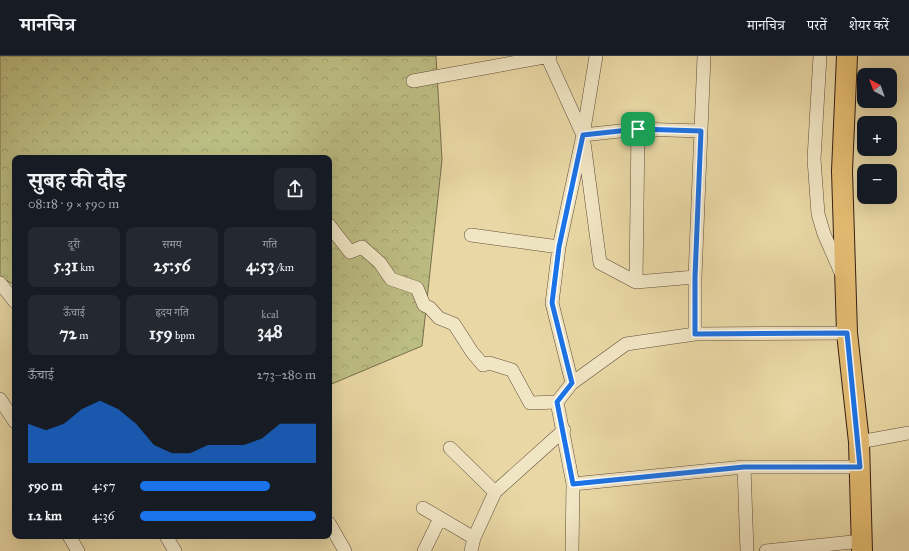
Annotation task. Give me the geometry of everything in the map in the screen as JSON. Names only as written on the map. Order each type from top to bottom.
[{"type":"main road","points":[[848,56],[842,171],[845,284],[847,333],[860,467],[862,546]]},
{"type":"street","points":[[414,81],[548,56],[583,135],[600,263],[636,282],[695,277]]},
{"type":"street","points":[[572,383],[552,303],[559,247],[583,135],[596,56]]},
{"type":"street","points":[[695,334],[695,277],[704,56]]},
{"type":"street","points":[[820,56],[814,159],[818,214],[824,234],[845,284]]},
{"type":"street","points":[[583,135],[638,129],[701,131]]},
{"type":"street","points":[[636,282],[638,129]]},
{"type":"street","points":[[332,229],[350,252],[362,247],[380,263],[391,279],[417,288],[424,305],[430,308],[439,318],[454,324],[472,352],[483,365],[489,363],[512,370],[530,403],[557,402],[572,383],[626,344],[695,334],[847,333]]},
{"type":"street","points":[[471,235],[559,247]]},
{"type":"street","points":[[0,283],[12,298]]},
{"type":"street","points":[[0,399],[12,417]]},
{"type":"street","points":[[557,402],[564,430],[573,484],[572,551]]},
{"type":"street","points":[[471,551],[474,538],[495,492],[564,430]]},
{"type":"street","points":[[858,442],[909,433]]},
{"type":"street","points":[[450,448],[495,492]]},
{"type":"street","points":[[573,484],[744,467],[860,467]]},
{"type":"street","points":[[744,467],[747,551]]},
{"type":"street","points":[[423,508],[474,538]]},
{"type":"street","points":[[424,551],[440,518]]},
{"type":"street","points":[[332,528],[345,551]]},
{"type":"street","points":[[71,539],[78,551]]},
{"type":"street","points":[[168,539],[175,551]]},
{"type":"street","points":[[766,551],[862,546]]},
{"type":"green space","points":[[0,56],[436,56],[442,160],[422,346],[332,384],[332,155],[12,155],[12,283],[0,277]]},
{"type":"route","points":[[638,129],[701,131],[695,277],[695,334],[847,333],[860,467],[744,467],[573,484],[564,430],[557,402],[572,383],[552,303],[559,247],[583,135],[638,129]]}]
